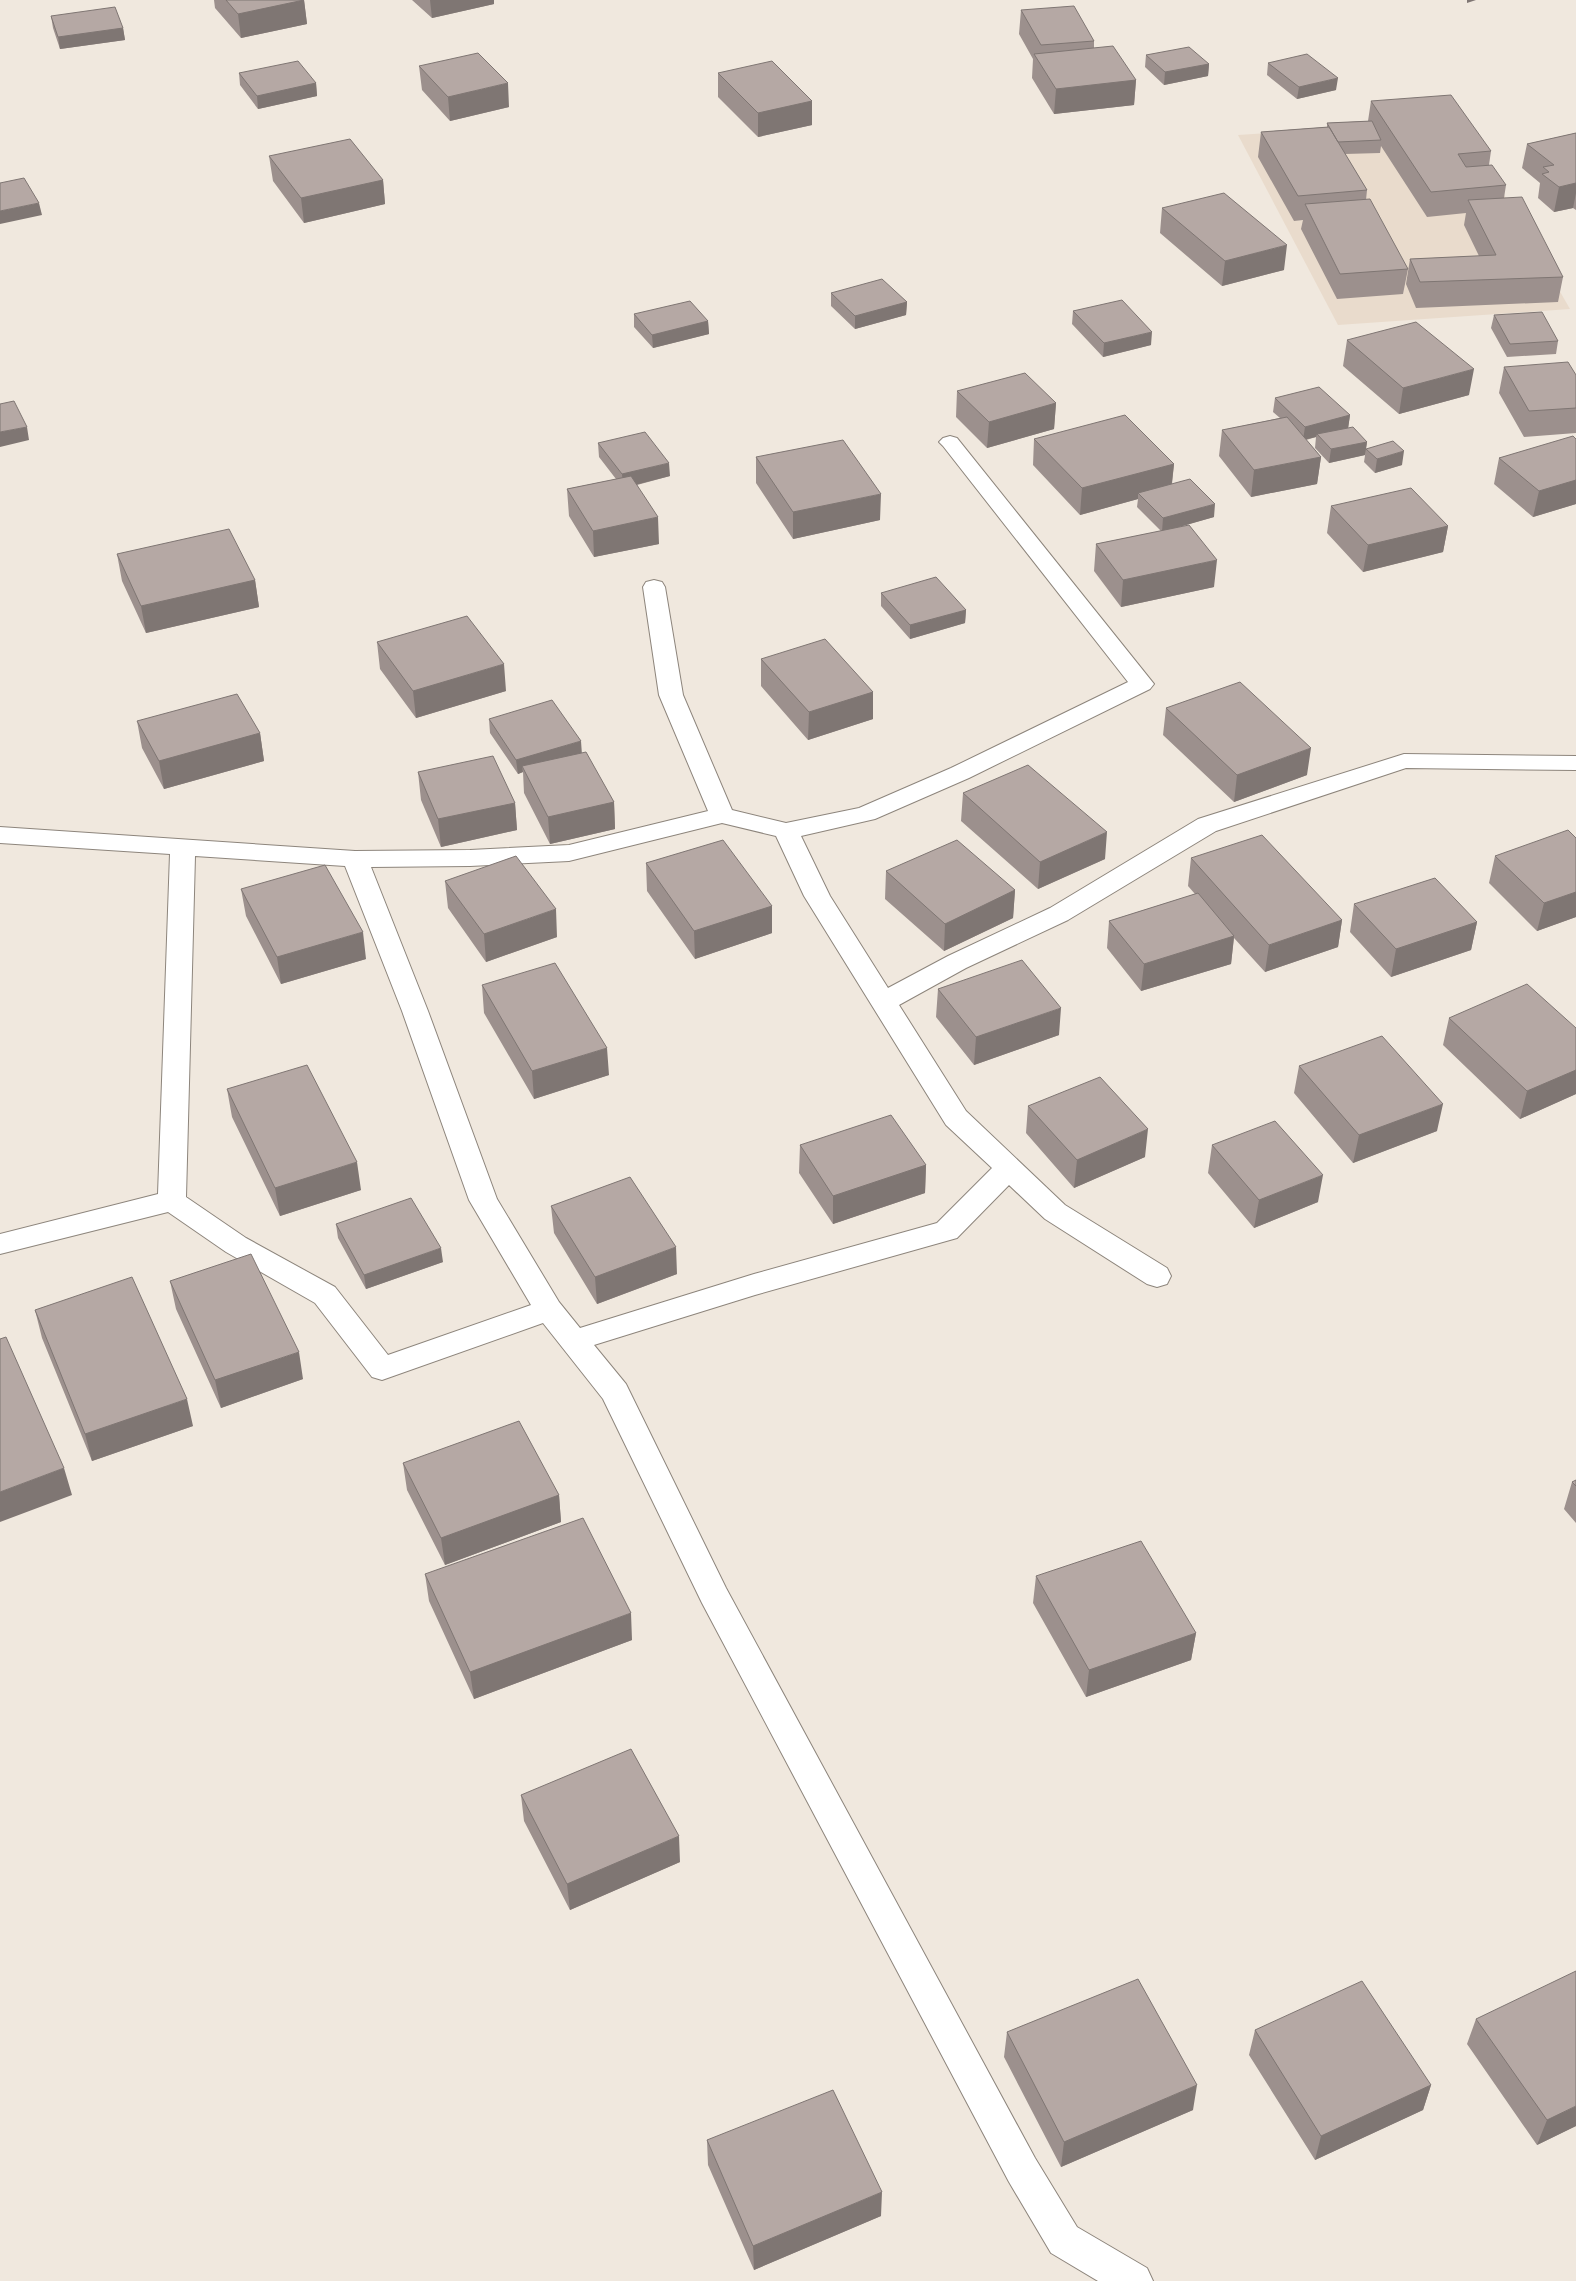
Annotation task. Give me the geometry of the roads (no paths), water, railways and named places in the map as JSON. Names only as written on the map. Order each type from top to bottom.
[{"type":"street","points":[[0,835],[355,859],[470,858],[569,853],[722,815],[786,832],[866,814],[960,773],[1142,684],[950,442]]},
{"type":"street","points":[[654,587],[671,695],[722,815]]},
{"type":"street","points":[[884,1002],[957,962],[1059,914],[1206,825],[1404,761],[1576,763]]},
{"type":"street","points":[[786,832],[817,896],[956,1118],[1054,1212],[1157,1276]]},
{"type":"street","points":[[172,1201],[183,847]]},
{"type":"street","points":[[355,859],[416,1011],[483,1200],[549,1310],[615,1392],[713,1594],[1017,2161],[1064,2240],[1134,2281]]},
{"type":"street","points":[[574,1340],[754,1285],[947,1230],[1008,1169]]},
{"type":"street","points":[[0,1244],[172,1201],[236,1245],[325,1295],[382,1368],[549,1310]]}]
